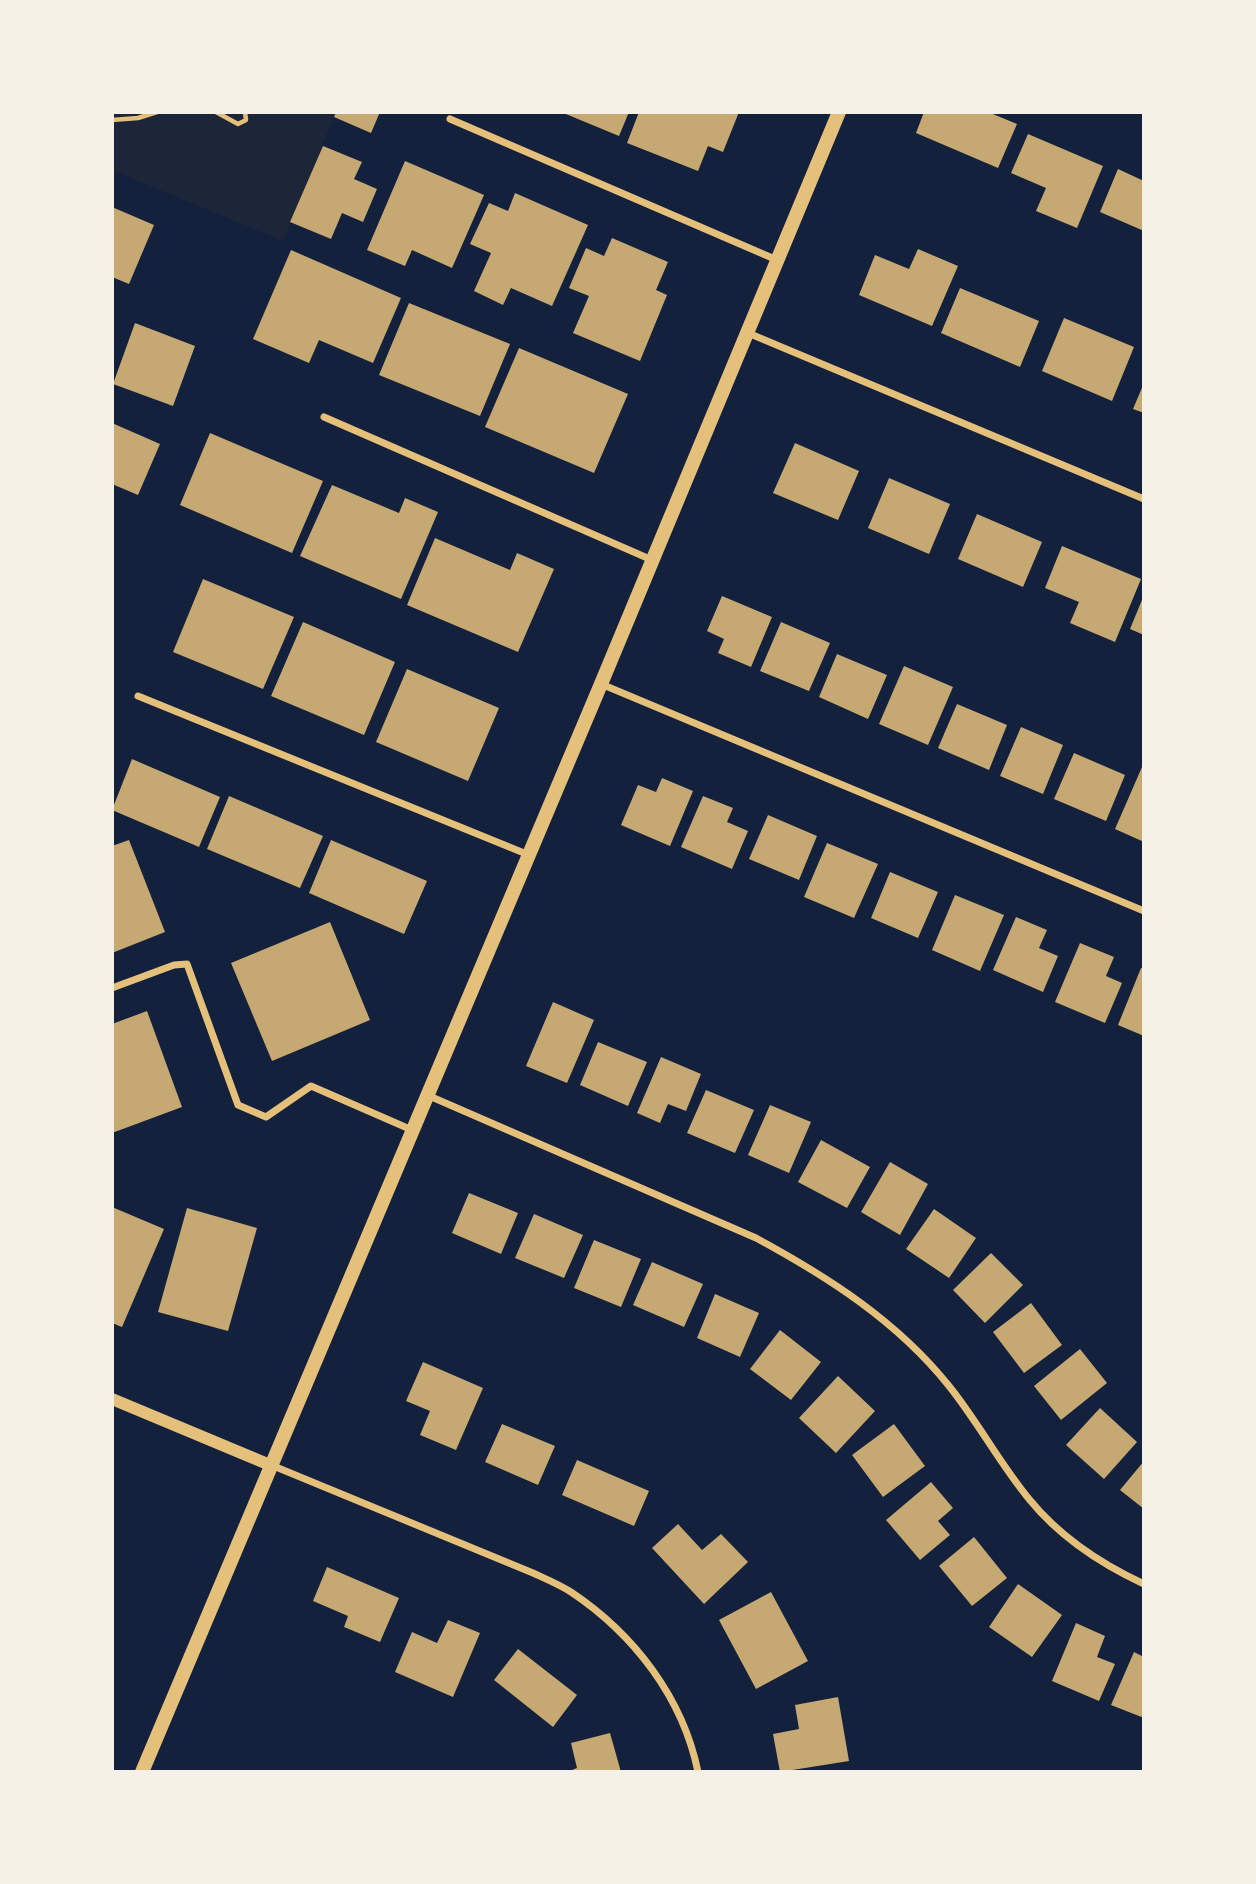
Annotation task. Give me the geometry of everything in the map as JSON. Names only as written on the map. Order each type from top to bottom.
[{"type":"main road","points":[[142,1772],[839,112]]},
{"type":"street","points":[[450,119],[778,260]]},
{"type":"street","points":[[747,332],[1144,499]]},
{"type":"street","points":[[324,417],[652,561]]},
{"type":"street","points":[[601,684],[1144,911]]},
{"type":"street","points":[[138,696],[529,855]]},
{"type":"street","points":[[112,988],[174,965],[187,964],[238,1105],[266,1117],[310,1086],[412,1130]]},
{"type":"street","points":[[427,1095],[755,1238],[870,1308],[950,1386],[1029,1499],[1055,1527],[1082,1548],[1144,1584]]},
{"type":"street","points":[[112,1399],[533,1573],[570,1591],[627,1638],[649,1663],[686,1729],[698,1772]]},
{"type":"path","points":[[112,120],[138,118],[157,112]]},
{"type":"path","points":[[216,112],[238,124],[246,120],[245,112]]},
{"type":"shaded area","points":[[112,112],[336,112],[283,241],[112,170]]},
{"type":"building","points":[[336,112],[380,112],[371,133],[334,117]]},
{"type":"building","points":[[561,112],[629,112],[619,136]]},
{"type":"building","points":[[639,112],[739,112],[723,152],[708,146],[698,171],[627,143]]},
{"type":"building","points":[[924,112],[988,112],[1017,124],[998,168],[916,133]]},
{"type":"building","points":[[1028,134],[1103,166],[1077,228],[1036,211],[1046,188],[1011,173]]},
{"type":"building","points":[[323,146],[362,162],[354,179],[377,189],[363,222],[342,213],[331,239],[290,222]]},
{"type":"building","points":[[405,161],[484,195],[452,268],[412,250],[405,266],[367,250]]},
{"type":"building","points":[[1118,169],[1144,181],[1144,231],[1100,212]]},
{"type":"building","points":[[515,193],[588,225],[552,306],[511,288],[503,305],[474,291],[491,253],[470,244],[489,203],[508,211]]},
{"type":"building","points":[[112,207],[154,225],[129,284],[112,277]]},
{"type":"building","points":[[612,238],[668,262],[656,290],[667,295],[640,361],[573,333],[589,296],[569,288],[586,248],[604,256]]},
{"type":"building","points":[[918,249],[958,266],[932,326],[859,295],[875,255],[909,269]]},
{"type":"building","points":[[291,250],[401,298],[373,363],[319,340],[309,363],[253,339]]},
{"type":"building","points":[[960,288],[1039,321],[1020,367],[941,333]]},
{"type":"building","points":[[409,303],[510,344],[480,416],[379,375]]},
{"type":"building","points":[[1064,318],[1134,347],[1112,401],[1042,371]]},
{"type":"building","points":[[135,323],[195,346],[173,406],[113,384]]},
{"type":"building","points":[[519,348],[628,394],[594,473],[485,427]]},
{"type":"building","points":[[1144,383],[1144,413],[1133,409]]},
{"type":"building","points":[[112,423],[160,444],[138,495],[112,484]]},
{"type":"building","points":[[210,433],[323,481],[292,553],[180,505]]},
{"type":"building","points":[[795,443],[859,471],[838,520],[773,493]]},
{"type":"building","points":[[889,478],[950,504],[929,554],[868,528]]},
{"type":"building","points":[[332,485],[399,513],[405,498],[438,512],[401,599],[300,556]]},
{"type":"building","points":[[977,514],[1042,542],[1023,587],[958,559]]},
{"type":"building","points":[[435,538],[510,570],[517,553],[554,569],[518,652],[407,605]]},
{"type":"building","points":[[1062,546],[1141,579],[1115,642],[1070,623],[1079,602],[1045,588]]},
{"type":"building","points":[[203,579],[294,617],[263,689],[173,652]]},
{"type":"building","points":[[1144,595],[1144,635],[1130,629]]},
{"type":"building","points":[[722,596],[772,617],[751,667],[718,653],[724,639],[707,631]]},
{"type":"building","points":[[303,622],[395,662],[364,735],[271,696]]},
{"type":"building","points":[[781,622],[830,643],[809,691],[760,671]]},
{"type":"building","points":[[837,654],[887,675],[868,719],[819,697]]},
{"type":"building","points":[[904,666],[953,687],[928,745],[879,724]]},
{"type":"building","points":[[407,669],[499,708],[468,781],[376,742]]},
{"type":"building","points":[[957,704],[1007,725],[989,770],[938,748]]},
{"type":"building","points":[[1021,727],[1063,745],[1043,794],[1000,776]]},
{"type":"building","points":[[1074,753],[1125,775],[1106,821],[1054,799]]},
{"type":"building","points":[[132,759],[220,797],[199,847],[112,810]]},
{"type":"building","points":[[1142,767],[1144,768],[1144,842],[1115,829]]},
{"type":"building","points":[[662,778],[693,791],[670,846],[621,825],[638,785],[656,792]]},
{"type":"building","points":[[229,796],[323,836],[300,888],[207,849]]},
{"type":"building","points":[[703,796],[733,808],[727,822],[748,831],[732,869],[681,847]]},
{"type":"building","points":[[768,815],[817,836],[799,880],[749,859]]},
{"type":"building","points":[[129,840],[165,932],[112,953],[112,846]]},
{"type":"building","points":[[331,840],[427,881],[404,934],[309,893]]},
{"type":"building","points":[[827,843],[878,864],[854,918],[804,897]]},
{"type":"building","points":[[890,872],[938,892],[918,938],[871,918]]},
{"type":"building","points":[[955,895],[1004,915],[980,971],[932,950]]},
{"type":"building","points":[[1016,917],[1047,930],[1039,948],[1058,956],[1043,992],[993,970]]},
{"type":"building","points":[[330,922],[370,1020],[272,1061],[231,963]]},
{"type":"building","points":[[1080,943],[1114,957],[1106,976],[1122,983],[1105,1023],[1055,1002]]},
{"type":"building","points":[[1141,968],[1144,969],[1144,1036],[1118,1025]]},
{"type":"building","points":[[553,1002],[594,1020],[567,1083],[526,1066]]},
{"type":"building","points":[[147,1011],[182,1107],[112,1133],[112,1024]]},
{"type":"building","points":[[598,1042],[647,1062],[628,1106],[580,1085]]},
{"type":"building","points":[[661,1057],[701,1074],[686,1111],[668,1104],[660,1123],[637,1113]]},
{"type":"building","points":[[706,1090],[754,1110],[735,1153],[687,1133]]},
{"type":"building","points":[[770,1105],[811,1122],[789,1173],[748,1155]]},
{"type":"building","points":[[821,1140],[870,1167],[847,1208],[798,1182]]},
{"type":"building","points":[[890,1162],[928,1184],[900,1235],[861,1212]]},
{"type":"building","points":[[469,1193],[518,1213],[501,1254],[452,1233]]},
{"type":"building","points":[[112,1207],[164,1229],[122,1327],[112,1323]]},
{"type":"building","points":[[187,1208],[257,1228],[228,1331],[158,1312]]},
{"type":"building","points":[[934,1209],[976,1238],[949,1278],[906,1249]]},
{"type":"building","points":[[534,1214],[583,1235],[564,1278],[515,1258]]},
{"type":"building","points":[[594,1240],[641,1259],[621,1307],[574,1288]]},
{"type":"building","points":[[991,1253],[1023,1285],[985,1323],[953,1290]]},
{"type":"building","points":[[652,1262],[703,1284],[684,1327],[633,1305]]},
{"type":"building","points":[[715,1294],[759,1313],[740,1357],[697,1338]]},
{"type":"building","points":[[1031,1303],[1062,1345],[1024,1373],[993,1332]]},
{"type":"building","points":[[780,1330],[821,1362],[791,1400],[750,1369]]},
{"type":"building","points":[[1080,1349],[1107,1383],[1061,1420],[1034,1386]]},
{"type":"building","points":[[423,1362],[483,1388],[456,1450],[420,1435],[430,1411],[406,1401]]},
{"type":"building","points":[[838,1376],[875,1411],[836,1453],[799,1418]]},
{"type":"building","points":[[1100,1408],[1137,1442],[1104,1479],[1066,1445]]},
{"type":"building","points":[[502,1424],[555,1446],[538,1485],[485,1462]]},
{"type":"building","points":[[894,1424],[925,1466],[883,1497],[852,1455]]},
{"type":"building","points":[[577,1460],[649,1491],[634,1526],[562,1495]]},
{"type":"building","points":[[1144,1461],[1144,1509],[1120,1490]]},
{"type":"building","points":[[931,1482],[953,1508],[938,1521],[950,1535],[920,1560],[886,1520]]},
{"type":"building","points":[[678,1524],[702,1550],[721,1534],[748,1562],[704,1604],[652,1548]]},
{"type":"building","points":[[974,1537],[1007,1578],[972,1606],[939,1566]]},
{"type":"building","points":[[327,1567],[399,1598],[380,1642],[344,1627],[348,1616],[313,1601]]},
{"type":"building","points":[[1018,1584],[1062,1615],[1032,1657],[989,1627]]},
{"type":"building","points":[[771,1592],[808,1661],[756,1689],[719,1620]]},
{"type":"building","points":[[448,1620],[480,1633],[453,1697],[395,1672],[412,1632],[437,1643]]},
{"type":"building","points":[[1076,1623],[1105,1636],[1097,1657],[1115,1664],[1099,1701],[1052,1681]]},
{"type":"building","points":[[518,1649],[577,1695],[553,1727],[494,1680]]},
{"type":"building","points":[[1134,1652],[1144,1657],[1144,1718],[1111,1705]]},
{"type":"building","points":[[838,1697],[849,1761],[780,1772],[773,1734],[799,1729],[795,1705]]},
{"type":"building","points":[[610,1733],[621,1772],[567,1772],[577,1768],[571,1743]]}]
